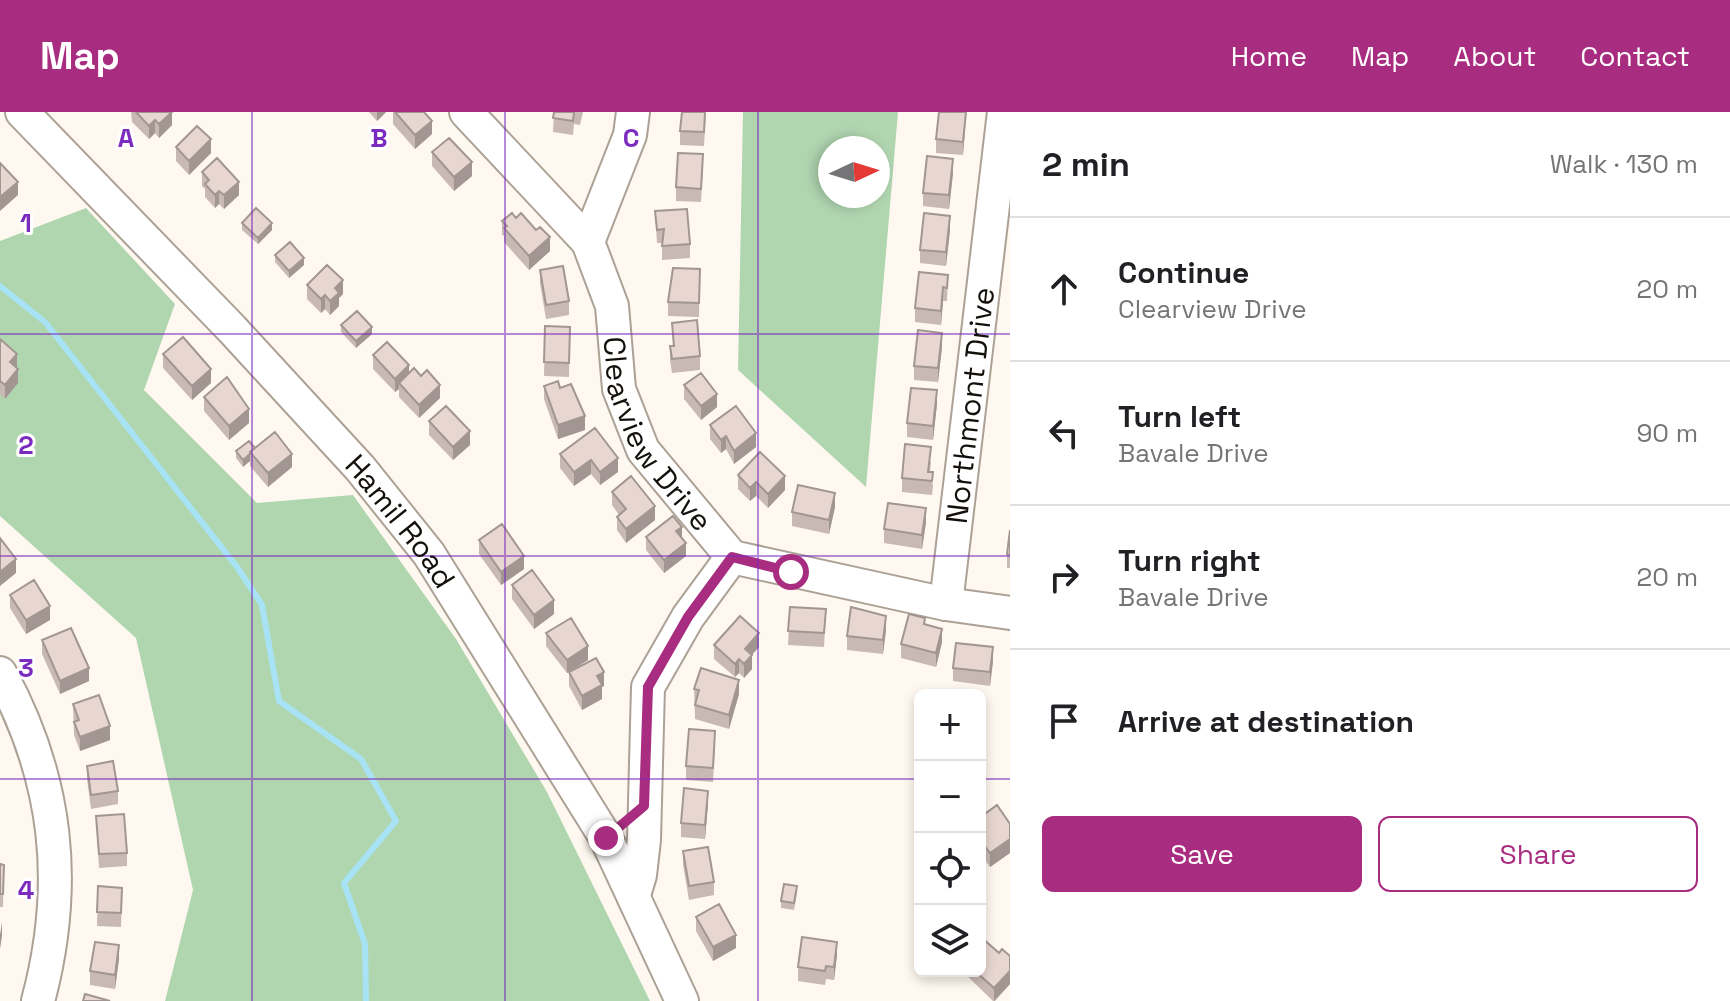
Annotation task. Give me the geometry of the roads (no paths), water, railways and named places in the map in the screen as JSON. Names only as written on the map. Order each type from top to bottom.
[{"type":"street","name":"Hamil Road","points":[[22,112],[232,329],[360,468],[429,554],[606,838],[682,1001]]},
{"type":"street","name":"Clearview Drive","points":[[466,112],[588,242],[612,306],[619,389],[643,450],[732,557],[946,604],[1010,613]]},
{"type":"street","points":[[588,242],[630,135],[633,112]]},
{"type":"street","name":"Northmont Drive","points":[[946,604],[1004,112]]},
{"type":"street","points":[[634,895],[640,875],[648,687],[688,617],[732,557]]},
{"type":"street","points":[[0,673],[33,742],[57,859],[48,960],[38,1001]]},
{"type":"street","points":[[606,838],[644,806]]},
{"type":"waterway","points":[[0,286],[45,322],[237,567],[262,605],[279,701],[361,759],[396,821],[344,883],[365,944],[366,1001]]}]
